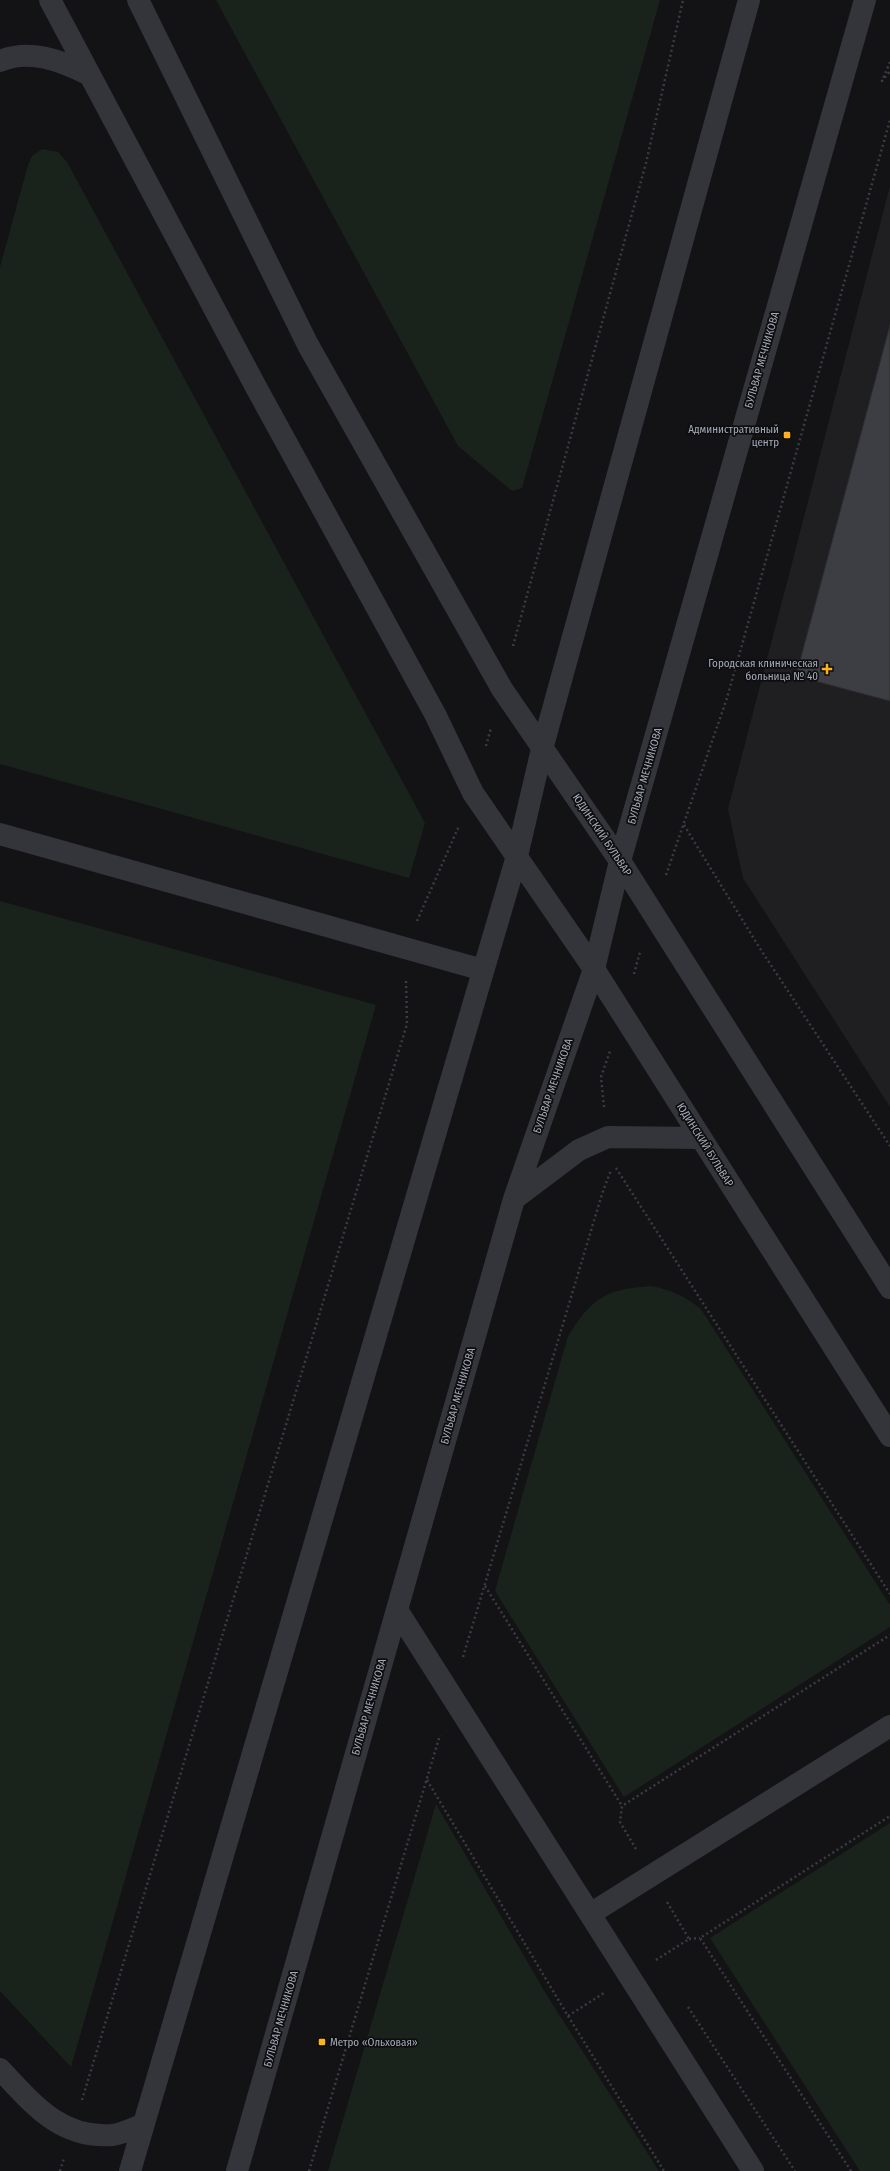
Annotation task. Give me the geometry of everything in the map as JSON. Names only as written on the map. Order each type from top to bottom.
[{"type":"street","name":"ЮДИНСКИЙ БУЛЬВАР","points":[[50,0],[88,74],[435,714],[473,793],[594,969],[890,1436]]},
{"type":"street","name":"ЮДИНСКИЙ БУЛЬВАР","points":[[138,0],[308,345],[502,689],[620,861],[890,1288]]},
{"type":"street","points":[[130,2171],[517,856],[542,749],[749,0]]},
{"type":"street","name":"БУЛЬВАР МЕЧНИКОВА","points":[[237,2171],[514,1200],[594,969],[620,861],[865,0]]},
{"type":"street","points":[[0,61],[19,56],[48,57],[88,74]]},
{"type":"street","points":[[0,834],[483,970]]},
{"type":"street","points":[[514,1200],[579,1150],[608,1137],[700,1138]]},
{"type":"street","points":[[397,1610],[753,2171]]},
{"type":"street","points":[[590,1914],[890,1726]]},
{"type":"street","points":[[0,2069],[30,2101],[53,2121],[73,2130],[96,2135],[114,2135],[144,2124]]},
{"type":"path","points":[[485,748],[646,162],[683,0]]},
{"type":"path","points":[[890,62],[882,81],[890,71]]},
{"type":"path","points":[[608,1137],[601,1078],[622,1014],[652,911],[684,824],[727,698],[890,120]]},
{"type":"path","points":[[60,2171],[407,1024],[405,947],[473,793]]},
{"type":"path","points":[[684,824],[759,947],[890,1146]]},
{"type":"path","points":[[308,2171],[602,1194],[614,1164],[890,1594]]},
{"type":"path","points":[[485,1586],[622,1806],[620,1822],[689,1939]]},
{"type":"path","points":[[622,1806],[890,1635]]},
{"type":"path","points":[[426,1779],[568,2016],[664,2171]]},
{"type":"path","points":[[568,2016],[689,1939],[700,1938],[890,1816]]},
{"type":"path","points":[[700,1938],[851,2171]]},
{"type":"path","points":[[657,1959],[661,1966]]},
{"type":"path","points":[[687,2006],[794,2171]]},
{"type":"shaded area","points":[[216,0],[660,0],[522,488],[512,491],[458,446]]},
{"type":"shaded area","points":[[42,149],[58,152],[67,162],[425,823],[409,878],[0,764],[0,267],[28,165],[32,156]]},
{"type":"shaded area","name":"Городская клиническая больница № 40","points":[[890,186],[890,1107],[743,878],[728,809]]},
{"type":"shaded area","points":[[0,901],[376,1005],[71,2067],[0,1991]]},
{"type":"shaded area","points":[[651,1286],[678,1294],[701,1309],[890,1605],[890,1627],[624,1797],[495,1591],[568,1336],[593,1304],[602,1298],[611,1293],[622,1290]]},
{"type":"shaded area","points":[[436,1804],[546,1994],[659,2171],[328,2171]]},
{"type":"shaded area","points":[[890,1823],[890,2171],[860,2171],[710,1938]]},
{"type":"building","points":[[890,325],[890,701],[796,676]]},
{"type":"place","name":"Административный центр","points":[[787,435]]},
{"type":"place","name":"Городская клиническая больница № 40","points":[[827,669]]},
{"type":"place","name":"Метро «Ольховая»","points":[[322,2042]]}]
